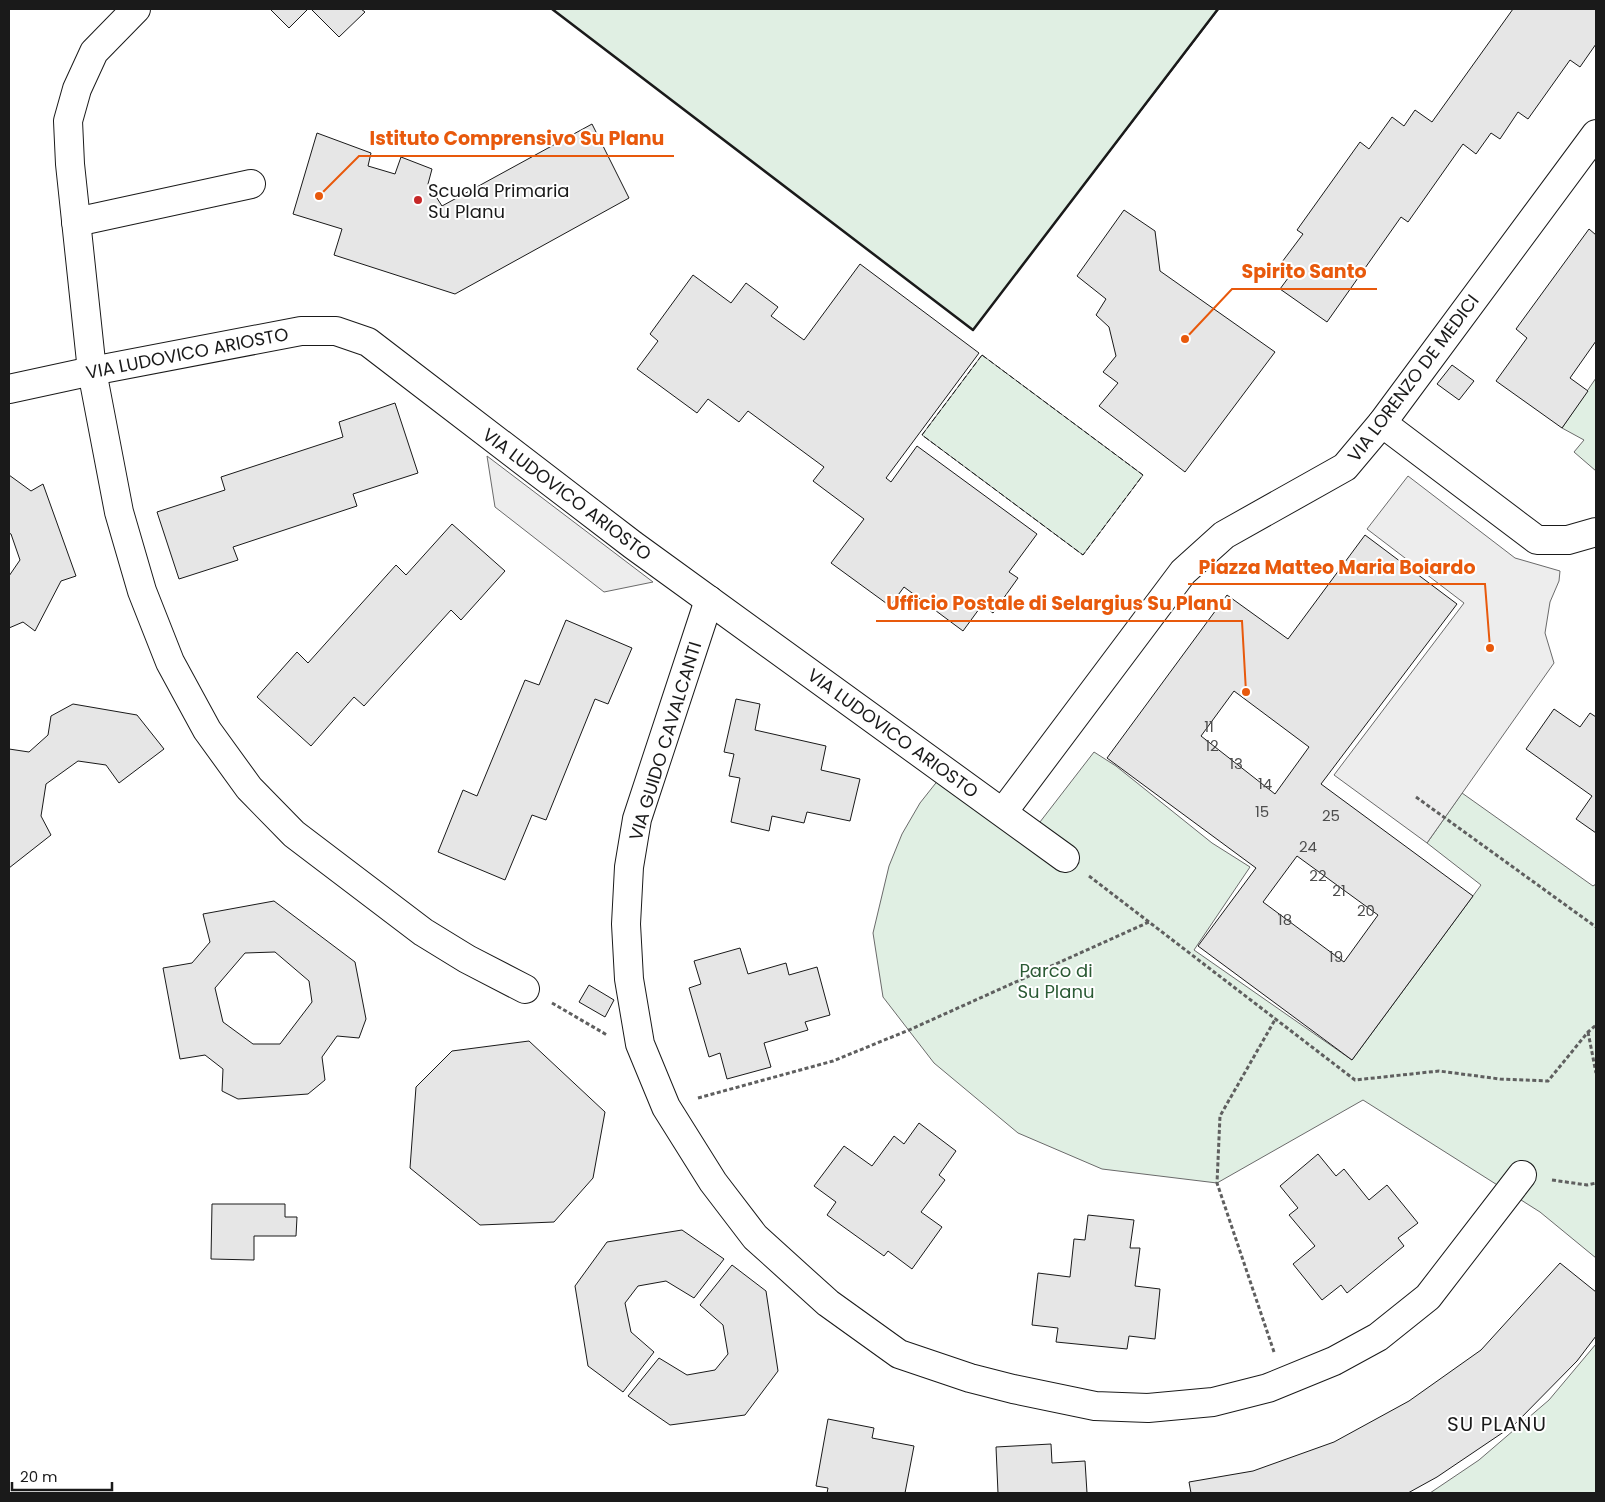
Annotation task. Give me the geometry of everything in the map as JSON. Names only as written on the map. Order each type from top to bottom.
[{"type":"street","points":[[136,9],[94,52],[77,88],[68,120],[70,164],[92,371],[119,512],[142,591],[170,662],[207,730],[249,788],[294,834],[423,932],[467,959],[525,989]]},
{"type":"street","name":"VIA LORENZO DE MEDICI","points":[[1004,812],[1183,572],[1224,535],[1345,467],[1382,423],[1596,134]]},
{"type":"street","points":[[76,222],[251,184]]},
{"type":"street","name":"VIA LUDOVICO ARIOSTO","points":[[9,389],[301,331],[336,331],[368,342],[633,545],[1065,858]]},
{"type":"street","points":[[1382,423],[1537,540],[1568,540],[1596,532]]},
{"type":"street","name":"VIA GUIDO CAVALCANTI","points":[[709,600],[637,819],[629,867],[626,924],[629,979],[640,1044],[666,1107],[713,1182],[755,1237],[828,1304],[899,1354],[970,1378],[1013,1389],[1095,1406],[1148,1408],[1214,1402],[1268,1388],[1334,1361],[1378,1337],[1428,1296],[1522,1175]]},
{"type":"path","points":[[1416,797],[1596,927]]},
{"type":"path","points":[[1065,858],[1355,1080],[1439,1071],[1500,1079],[1548,1081],[1588,1032],[1596,1025]]},
{"type":"path","points":[[666,1107],[833,1061],[909,1030],[1149,922]]},
{"type":"path","points":[[525,989],[576,1016],[646,1059]]},
{"type":"path","points":[[1276,1018],[1220,1116],[1217,1183],[1283,1381]]},
{"type":"path","points":[[1588,1032],[1596,1073]]},
{"type":"path","points":[[1522,1175],[1587,1185],[1596,1183]]},
{"type":"green space","points":[[552,9],[1219,9],[973,330]]},
{"type":"green space","points":[[982,355],[1143,475],[1083,555],[922,435]]},
{"type":"green space","points":[[1596,378],[1596,471],[1574,452],[1584,440],[1562,428]]},
{"type":"green space","name":"Parco di Su Planu","points":[[1094,752],[1116,766],[1212,843],[1250,867],[1194,950],[1352,1060],[1481,885],[1427,843],[1462,793],[1593,886],[1596,884],[1596,1258],[1540,1212],[1363,1100],[1217,1183],[1102,1169],[1018,1133],[934,1063],[883,997],[873,933],[889,866],[902,834],[920,803],[939,779],[1023,844]]},
{"type":"green space","points":[[1596,1344],[1596,1493],[1430,1493],[1479,1460],[1549,1400]]},
{"type":"shaded area","points":[[487,456],[653,582],[604,592],[495,507]]},
{"type":"shaded area","points":[[1408,476],[1515,558],[1560,571],[1559,581],[1550,602],[1545,633],[1554,663],[1427,843],[1334,775],[1464,603],[1367,529]]},
{"type":"building","points":[[270,9],[308,9],[289,28]]},
{"type":"building","points":[[311,9],[361,9],[365,12],[339,37]]},
{"type":"building","points":[[1513,9],[1596,9],[1596,44],[1580,67],[1570,60],[1528,119],[1518,112],[1500,139],[1491,133],[1476,154],[1463,144],[1408,222],[1401,217],[1327,322],[1280,289],[1294,270],[1282,262],[1303,234],[1297,230],[1360,142],[1369,149],[1392,117],[1404,126],[1415,110],[1432,122]]},
{"type":"building","points":[[592,124],[629,198],[455,294],[334,255],[342,229],[293,214],[317,133],[371,153],[368,166],[395,174],[401,157],[432,169],[428,184],[442,206]]},
{"type":"building","points":[[1124,210],[1155,231],[1160,271],[1275,352],[1185,472],[1099,406],[1118,383],[1103,372],[1116,356],[1109,327],[1096,315],[1106,299],[1077,276]]},
{"type":"building","points":[[1589,229],[1596,235],[1596,341],[1570,378],[1588,391],[1562,428],[1496,381],[1527,338],[1516,329]]},
{"type":"building","points":[[860,264],[979,353],[886,478],[891,482],[917,446],[1037,534],[1009,572],[1018,578],[993,613],[982,605],[963,631],[904,587],[890,606],[831,563],[864,519],[813,481],[824,467],[748,411],[739,422],[708,399],[697,413],[637,369],[658,341],[650,334],[693,275],[731,303],[746,283],[778,307],[771,316],[804,340]]},
{"type":"building","points":[[1452,365],[1474,381],[1459,400],[1437,384]]},
{"type":"building","points":[[395,403],[418,473],[353,494],[357,506],[233,547],[238,560],[179,579],[157,512],[225,490],[221,477],[343,437],[339,422]]},
{"type":"building","points":[[9,475],[31,491],[43,484],[76,576],[61,581],[35,631],[23,622],[9,628],[9,576],[20,560],[9,533]]},
{"type":"building","points":[[452,524],[505,571],[461,620],[451,610],[364,706],[354,697],[311,746],[257,697],[297,652],[308,663],[396,565],[406,575]]},
{"type":"building","points":[[1365,535],[1457,604],[1321,784],[1473,896],[1352,1060],[1198,946],[1256,868],[1107,758],[1227,595],[1288,639]],"holes":[[[1234,691],[1309,747],[1275,794],[1201,736]],[[1297,856],[1378,915],[1344,962],[1263,902]]]},
{"type":"building","points":[[566,620],[632,648],[608,704],[595,699],[546,820],[532,815],[505,880],[438,852],[463,790],[477,796],[525,680],[539,685]]},
{"type":"building","points":[[736,699],[760,704],[755,730],[826,746],[821,770],[860,779],[850,821],[807,812],[804,823],[772,816],[769,831],[731,822],[740,778],[729,776],[734,754],[724,752]]},
{"type":"building","points":[[73,704],[137,715],[164,749],[119,783],[106,765],[78,761],[46,784],[41,816],[51,835],[9,868],[9,749],[29,752],[48,735],[51,716]]},
{"type":"building","points":[[1554,709],[1580,727],[1590,713],[1596,717],[1596,833],[1576,819],[1592,796],[1526,749]]},
{"type":"building","points":[[274,901],[355,962],[366,1019],[359,1038],[337,1036],[322,1057],[325,1080],[308,1094],[238,1099],[222,1091],[223,1069],[205,1055],[180,1059],[163,968],[192,963],[210,942],[203,914]],"holes":[[[275,952],[309,981],[312,1002],[280,1044],[253,1044],[223,1022],[215,988],[245,953]]]},
{"type":"building","points":[[740,948],[748,974],[786,963],[789,975],[817,967],[830,1015],[805,1022],[808,1030],[764,1043],[771,1067],[727,1079],[720,1053],[709,1057],[689,988],[701,984],[694,961]]},
{"type":"building","points":[[589,985],[614,1000],[605,1017],[579,1002]]},
{"type":"building","points":[[529,1041],[605,1112],[593,1178],[554,1222],[480,1225],[410,1168],[416,1087],[452,1051]]},
{"type":"building","points":[[919,1123],[956,1151],[939,1175],[945,1180],[921,1212],[942,1227],[912,1269],[888,1251],[884,1256],[827,1215],[836,1202],[814,1186],[844,1146],[872,1166],[894,1136],[904,1144]]},
{"type":"building","points":[[1318,1154],[1336,1176],[1344,1169],[1369,1200],[1387,1185],[1418,1223],[1398,1238],[1404,1246],[1347,1293],[1341,1285],[1322,1300],[1293,1264],[1315,1246],[1289,1215],[1298,1208],[1280,1186]]},
{"type":"building","points":[[212,1204],[285,1204],[285,1217],[297,1217],[296,1236],[254,1236],[254,1260],[211,1259]]},
{"type":"building","points":[[1088,1215],[1134,1220],[1130,1248],[1140,1248],[1135,1286],[1160,1289],[1155,1339],[1129,1336],[1127,1349],[1056,1342],[1058,1328],[1032,1325],[1038,1273],[1070,1277],[1074,1239],[1085,1240]]},
{"type":"building","points":[[682,1230],[724,1259],[694,1298],[666,1281],[638,1286],[625,1303],[631,1332],[654,1352],[623,1392],[588,1366],[575,1286],[607,1242]]},
{"type":"building","points":[[1560,1263],[1596,1292],[1596,1336],[1577,1361],[1514,1425],[1437,1477],[1408,1493],[1191,1493],[1189,1482],[1253,1471],[1334,1442],[1409,1401],[1481,1350]]},
{"type":"building","points":[[732,1265],[766,1291],[778,1371],[745,1415],[670,1425],[628,1396],[659,1358],[687,1375],[715,1370],[728,1354],[723,1325],[700,1305]]},
{"type":"building","points":[[828,1419],[874,1428],[872,1438],[914,1446],[905,1493],[827,1493],[828,1488],[816,1486]]},
{"type":"building","points":[[1051,1444],[1052,1463],[1085,1461],[1087,1493],[998,1493],[996,1447]]},
{"type":"fence","points":[[982,355],[1143,475],[1083,555],[922,435],[982,355]]},
{"type":"wall","points":[[552,9],[973,330],[1218,9]]},
{"type":"place","name":"Istituto Comprensivo Su Planu","points":[[319,196]]},
{"type":"place","name":"Scuola Primaria Su Planu","points":[[418,200]]},
{"type":"place","name":"Spirito Santo","points":[[1185,339]]},
{"type":"place","name":"Piazza Matteo Maria Boiardo","points":[[1490,648]]},
{"type":"place","name":"Ufficio Postale di Selargius Su Planu","points":[[1246,692]]},
{"type":"district","name":"SU PLANU","points":[[1497,1424]]}]
